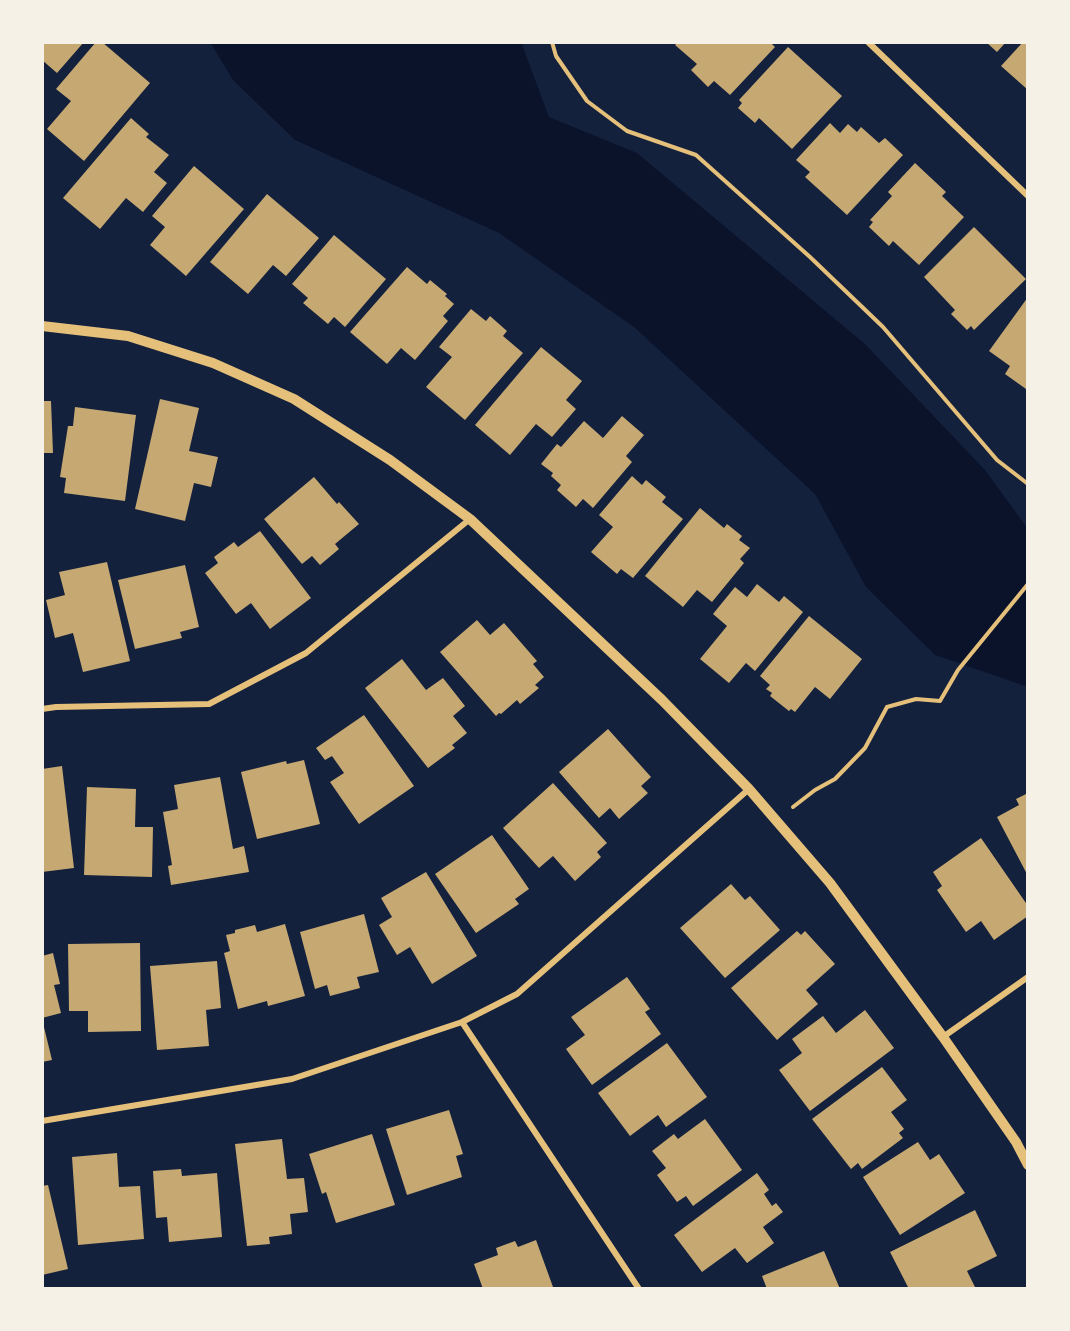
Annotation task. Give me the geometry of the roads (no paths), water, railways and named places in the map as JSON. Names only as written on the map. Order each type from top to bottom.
[{"type":"street","points":[[867,42],[1028,196]]},
{"type":"street","points":[[42,326],[128,336],[213,363],[264,385],[294,399],[390,459],[470,519],[662,700],[749,789],[830,883],[943,1037],[1016,1142],[1028,1165]]},
{"type":"street","points":[[42,709],[209,704],[306,653],[470,519]]},
{"type":"street","points":[[42,1121],[292,1079],[462,1022],[517,994],[749,789]]},
{"type":"street","points":[[943,1037],[1028,977]]},
{"type":"street","points":[[462,1022],[639,1289]]},
{"type":"water","points":[[210,42],[521,42],[549,117],[637,153],[865,344],[985,470],[1028,529],[1028,687],[935,655],[866,587],[815,494],[634,327],[499,233],[295,140],[233,80]]}]
